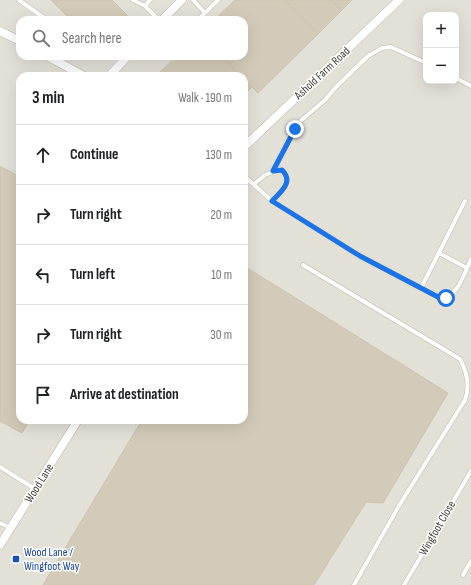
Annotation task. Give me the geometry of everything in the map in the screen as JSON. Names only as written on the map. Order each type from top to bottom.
[{"type":"street","points":[[166,16],[182,0]]},
{"type":"street","name":"Ashold Farm Road","points":[[248,143],[399,0]]},
{"type":"street","points":[[0,31],[16,39]]},
{"type":"street","points":[[56,60],[77,72]]},
{"type":"street","points":[[113,72],[124,60]]},
{"type":"street","name":"Wood Lane","points":[[0,545],[76,424]]},
{"type":"lane","points":[[19,0],[41,16]]},
{"type":"lane","points":[[134,0],[145,6],[157,16]]},
{"type":"lane","points":[[145,6],[150,0]]},
{"type":"lane","points":[[193,0],[205,12]]},
{"type":"lane","points":[[202,16],[218,0]]},
{"type":"lane","points":[[273,171],[298,123],[375,52],[382,48],[391,47],[423,62]]},
{"type":"lane","points":[[459,80],[471,86]]},
{"type":"lane","points":[[254,184],[273,171],[282,170],[286,174],[288,180],[286,185],[272,201]]},
{"type":"lane","points":[[248,179],[272,201],[360,256],[438,297],[446,298],[452,295],[471,259]]},
{"type":"lane","points":[[421,288],[465,201]]},
{"type":"lane","points":[[439,253],[467,268]]},
{"type":"lane","points":[[303,265],[460,359],[465,368],[468,383],[465,400],[400,504],[354,585]]},
{"type":"lane","points":[[0,467],[36,489]]},
{"type":"lane","name":"Wingfoot Close","points":[[404,585],[471,472]]},
{"type":"lane","points":[[0,523],[11,528]]},
{"type":"lane","points":[[463,575],[471,561]]},
{"type":"shaded area","points":[[0,0],[471,0],[471,585],[0,585]]},
{"type":"building","points":[[51,0],[112,0],[128,16],[67,16]]},
{"type":"building","points":[[235,0],[285,0],[318,34],[258,93],[248,83],[248,72],[237,72],[226,60],[248,60],[248,16],[218,16]]},
{"type":"building","points":[[285,0],[331,0],[342,10],[318,34]]},
{"type":"building","points":[[331,0],[352,0],[342,10]]},
{"type":"building","points":[[173,60],[226,60],[237,72],[160,72]]},
{"type":"building","points":[[248,83],[252,87],[248,91]]},
{"type":"building","points":[[0,166],[16,175],[16,424],[28,424],[22,433],[0,421]]},
{"type":"building","points":[[248,268],[448,393],[383,503],[366,502],[314,585],[43,585],[140,424],[248,424]]},
{"type":"place","name":"Wood Lane / Wingfoot Way","points":[[16,559]]},
{"type":"route","points":[[295,129],[273,171],[282,170],[286,174],[288,180],[281,192],[272,201],[360,256],[438,297],[446,298]]}]
